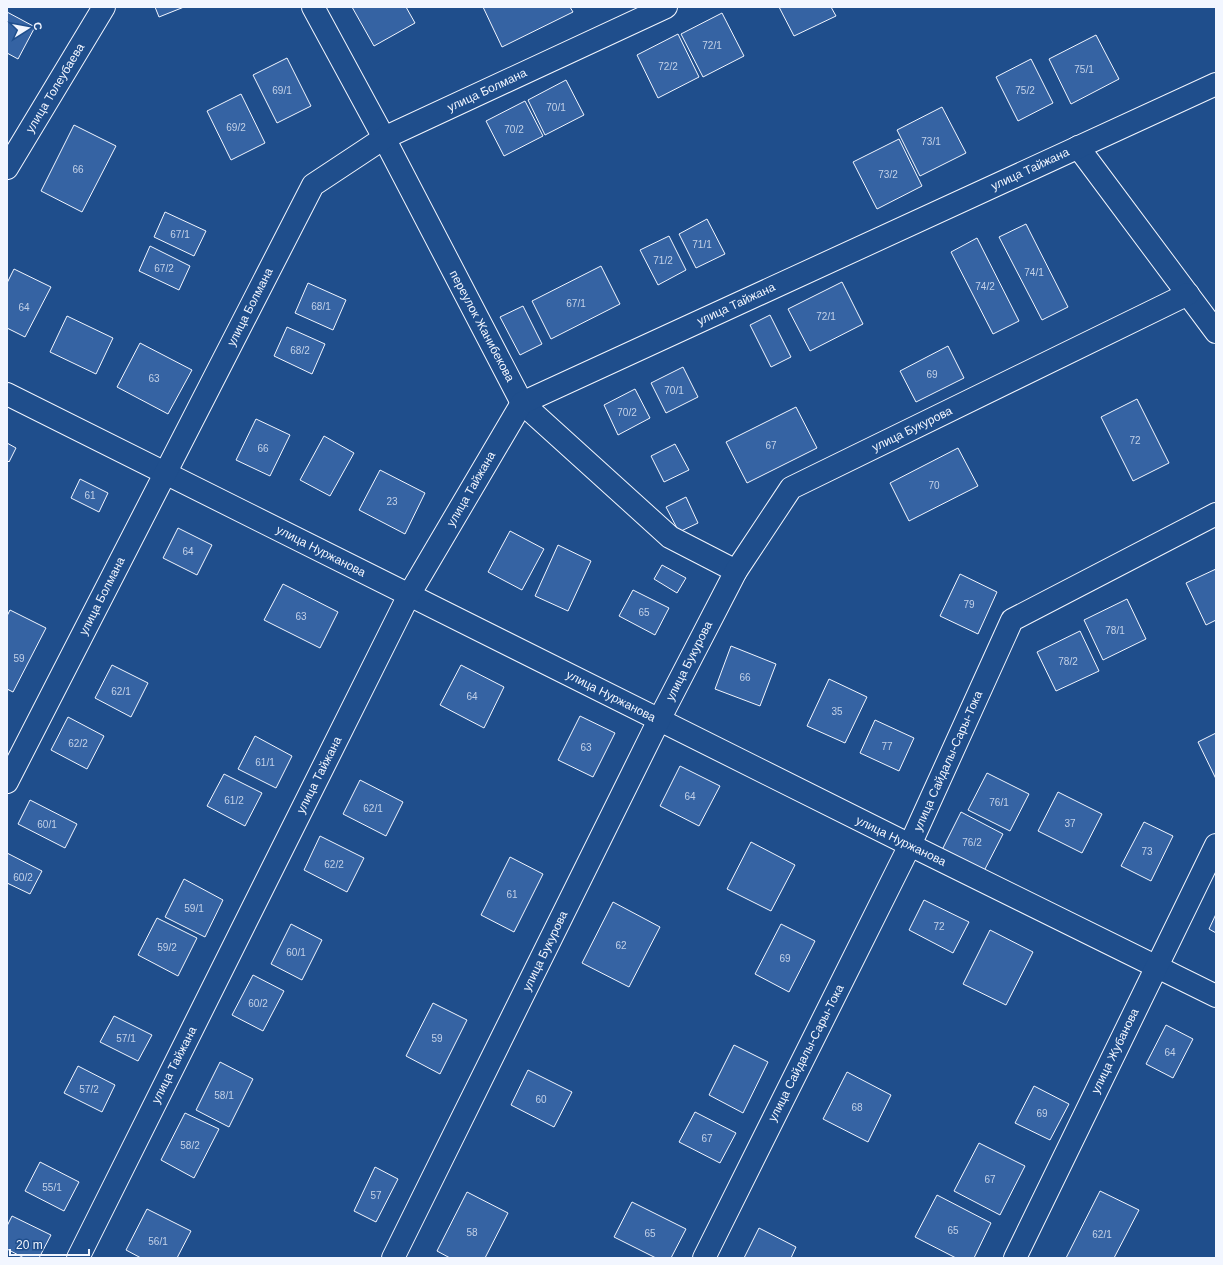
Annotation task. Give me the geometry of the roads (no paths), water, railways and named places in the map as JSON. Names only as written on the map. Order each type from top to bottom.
[{"type":"street","name":"улица Толеубаева","points":[[7,168],[104,7]]},
{"type":"street","name":"переулок Жанибекова","points":[[313,7],[384,138],[522,403],[670,537],[736,571]]},
{"type":"street","name":"улица Болмана","points":[[7,782],[313,185],[384,138],[666,7]]},
{"type":"street","name":"улица Тайжана","points":[[78,1258],[409,595],[522,403],[1216,84]]},
{"type":"street","points":[[1078,147],[1216,332]]},
{"type":"street","name":"улица Букурова","points":[[392,1258],[659,720],[736,571],[791,488],[1188,294]]},
{"type":"street","name":"улица Нуржанова","points":[[7,394],[910,845],[1216,996]]},
{"type":"street","name":"улица Сайдалы-Сары-Тока","points":[[704,1258],[910,845],[1012,620],[1216,514]]},
{"type":"street","name":"улица Жубанова","points":[[1015,1258],[1216,845]]}]
